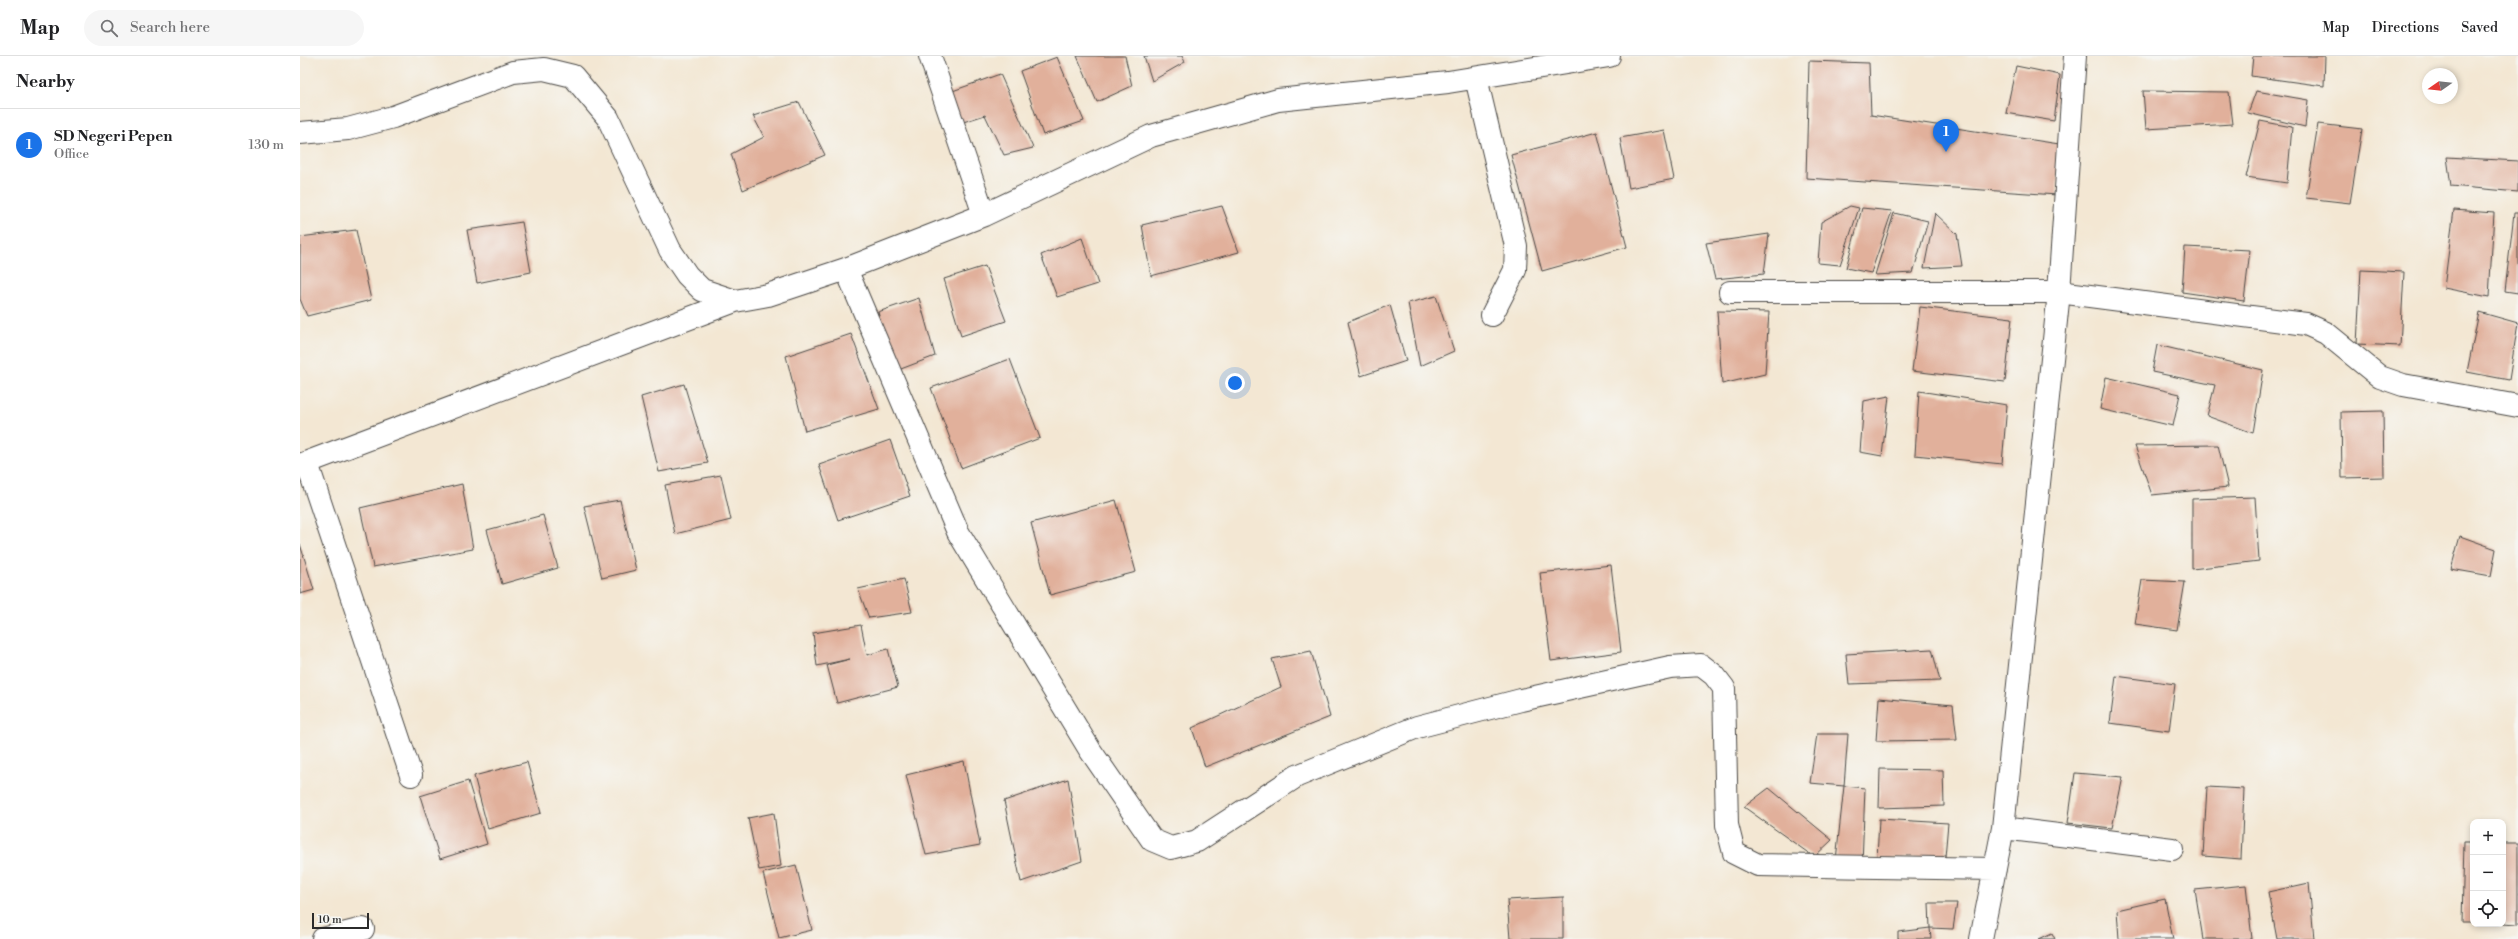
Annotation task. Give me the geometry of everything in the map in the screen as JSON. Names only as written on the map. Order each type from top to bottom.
[{"type":"street","points":[[930,56],[984,215]]},
{"type":"street","points":[[411,775],[303,464],[735,301],[768,295],[846,268],[984,215],[1151,136],[1278,100],[1476,78],[1558,60],[1609,56]]},
{"type":"street","points":[[1981,939],[2003,828],[2059,292],[2075,56]]},
{"type":"street","points":[[300,133],[348,129],[393,117],[513,72],[544,69],[573,76],[608,118],[670,250],[687,275],[702,290],[735,301]]},
{"type":"street","points":[[1476,78],[1516,246],[1515,270],[1492,315]]},
{"type":"street","points":[[846,268],[958,532],[1090,750],[1152,840],[1171,848],[1197,841],[1298,776],[1417,727],[1522,700],[1670,667],[1701,665],[1714,674],[1724,688],[1727,825],[1734,853],[1758,865],[1995,869]]},
{"type":"street","points":[[1730,292],[2059,292],[2306,324],[2326,333],[2380,377],[2403,385],[2518,406]]},
{"type":"street","points":[[2003,828],[2172,849]]},
{"type":"street","points":[[323,939],[364,929]]},
{"type":"building","points":[[1077,56],[1125,56],[1132,86],[1097,102]]},
{"type":"building","points":[[1144,56],[1182,56],[1185,62],[1152,81]]},
{"type":"building","points":[[2253,56],[2325,56],[2324,86],[2251,76]]},
{"type":"building","points":[[1057,57],[1084,121],[1043,135],[1020,71]]},
{"type":"building","points":[[1809,61],[1869,63],[1871,115],[2059,144],[2057,195],[1806,178]]},
{"type":"building","points":[[2016,66],[2060,75],[2054,121],[2006,113]]},
{"type":"building","points":[[1000,74],[1033,148],[1004,155],[985,115],[957,124],[947,93]]},
{"type":"building","points":[[2143,91],[2229,92],[2233,124],[2146,129]]},
{"type":"building","points":[[2256,91],[2308,100],[2305,127],[2248,113]]},
{"type":"building","points":[[799,102],[825,155],[743,190],[731,154],[764,137],[753,116]]},
{"type":"building","points":[[2260,121],[2292,127],[2287,183],[2246,177]]},
{"type":"building","points":[[2318,124],[2362,129],[2350,203],[2306,198]]},
{"type":"building","points":[[1664,130],[1674,179],[1629,188],[1620,138]]},
{"type":"building","points":[[1597,132],[1627,247],[1542,271],[1511,155]]},
{"type":"building","points":[[2447,157],[2518,161],[2518,192],[2451,186]]},
{"type":"building","points":[[1222,206],[1239,252],[1151,276],[1142,225]]},
{"type":"building","points":[[1850,206],[1859,208],[1840,265],[1818,263],[1821,222]]},
{"type":"building","points":[[1862,208],[1892,211],[1871,273],[1846,268]]},
{"type":"building","points":[[2454,210],[2494,213],[2489,297],[2444,288]]},
{"type":"building","points":[[1894,213],[1928,221],[1913,273],[1875,275]]},
{"type":"building","points":[[1935,213],[1957,234],[1962,266],[1924,268]]},
{"type":"building","points":[[2514,213],[2518,213],[2518,293],[2505,291]]},
{"type":"building","points":[[522,222],[531,272],[477,283],[467,230]]},
{"type":"building","points":[[356,230],[371,300],[307,316],[300,299],[300,237]]},
{"type":"building","points":[[1769,234],[1764,274],[1715,279],[1706,243]]},
{"type":"building","points":[[1082,238],[1098,284],[1057,297],[1041,255]]},
{"type":"building","points":[[2185,247],[2250,250],[2244,301],[2182,292]]},
{"type":"building","points":[[985,266],[1006,321],[961,336],[944,279]]},
{"type":"building","points":[[2361,270],[2404,272],[2400,346],[2357,344]]},
{"type":"building","points":[[1436,296],[1454,351],[1420,366],[1408,303]]},
{"type":"building","points":[[919,298],[935,356],[893,372],[878,312]]},
{"type":"building","points":[[1390,305],[1406,361],[1361,376],[1348,322]]},
{"type":"building","points":[[1920,307],[2012,318],[2005,382],[1912,371]]},
{"type":"building","points":[[1717,311],[1769,312],[1765,374],[1722,384]]},
{"type":"building","points":[[2479,312],[2518,323],[2509,380],[2467,372]]},
{"type":"building","points":[[851,334],[879,409],[805,431],[786,356]]},
{"type":"building","points":[[2157,345],[2263,370],[2253,433],[2207,416],[2215,385],[2152,372]]},
{"type":"building","points":[[1010,359],[1040,438],[961,468],[931,388]]},
{"type":"building","points":[[2106,377],[2180,394],[2173,426],[2100,409]]},
{"type":"building","points":[[684,384],[708,463],[659,472],[641,397]]},
{"type":"building","points":[[1919,391],[2007,405],[2002,464],[1915,455]]},
{"type":"building","points":[[1889,396],[1882,456],[1860,452],[1864,401]]},
{"type":"building","points":[[2383,411],[2384,477],[2342,478],[2341,412]]},
{"type":"building","points":[[890,440],[910,496],[838,520],[819,465]]},
{"type":"building","points":[[2218,445],[2228,487],[2152,495],[2135,446]]},
{"type":"building","points":[[721,475],[731,520],[675,534],[665,485]]},
{"type":"building","points":[[462,484],[473,549],[373,567],[360,508]]},
{"type":"building","points":[[2255,497],[2259,561],[2192,569],[2192,499]]},
{"type":"building","points":[[620,500],[636,570],[602,578],[584,506]]},
{"type":"building","points":[[1116,500],[1136,572],[1050,595],[1031,523]]},
{"type":"building","points":[[543,515],[558,568],[502,584],[487,530]]},
{"type":"building","points":[[2460,536],[2496,549],[2491,576],[2451,569]]},
{"type":"building","points":[[300,544],[314,590],[300,594]]},
{"type":"building","points":[[1611,565],[1621,652],[1551,661],[1540,573]]},
{"type":"building","points":[[904,579],[912,612],[869,618],[858,589]]},
{"type":"building","points":[[2142,580],[2185,582],[2177,630],[2135,624]]},
{"type":"building","points":[[861,625],[867,655],[888,649],[898,687],[837,703],[827,665],[850,659],[817,666],[813,633]]},
{"type":"building","points":[[1932,649],[1940,681],[1849,684],[1846,654]]},
{"type":"building","points":[[1311,651],[1330,717],[1205,767],[1192,728],[1281,687],[1272,659]]},
{"type":"building","points":[[2116,676],[2175,684],[2169,731],[2110,723]]},
{"type":"building","points":[[1879,698],[1953,705],[1957,740],[1876,741]]},
{"type":"building","points":[[1817,734],[1848,734],[1844,786],[1810,783]]},
{"type":"building","points":[[964,761],[980,845],[926,855],[906,775]]},
{"type":"building","points":[[527,762],[541,813],[488,829],[474,776]]},
{"type":"building","points":[[1880,769],[1943,770],[1944,806],[1879,808]]},
{"type":"building","points":[[2075,773],[2123,777],[2112,828],[2068,823]]},
{"type":"building","points":[[1068,779],[1082,861],[1021,882],[1004,801]]},
{"type":"building","points":[[468,781],[487,844],[440,859],[420,796]]},
{"type":"building","points":[[1844,786],[1865,788],[1862,864],[1836,860]]},
{"type":"building","points":[[2207,787],[2244,789],[2241,859],[2203,856]]},
{"type":"building","points":[[1769,788],[1832,840],[1814,857],[1744,807]]},
{"type":"building","points":[[774,813],[781,866],[759,870],[748,818]]},
{"type":"building","points":[[1879,819],[1948,823],[1945,857],[1877,859]]},
{"type":"building","points":[[2464,842],[2470,842],[2470,922],[2462,922]]},
{"type":"building","points":[[2506,843],[2518,843],[2518,924],[2506,923]]},
{"type":"building","points":[[796,865],[812,930],[779,938],[763,873]]},
{"type":"building","points":[[2309,883],[2314,939],[2277,939],[2268,892]]},
{"type":"building","points":[[2246,885],[2252,939],[2203,939],[2195,890]]},
{"type":"building","points":[[1563,897],[1563,939],[1510,939],[1507,900]]},
{"type":"building","points":[[2165,899],[2173,939],[2119,939],[2117,910]]},
{"type":"building","points":[[1929,903],[1957,903],[1953,929],[1930,928]]},
{"type":"building","points":[[1930,928],[1931,939],[1898,939],[1898,932]]},
{"type":"building","points":[[2052,933],[2055,939],[2039,939]]},
{"type":"place","name":"SD Negeri Pepen","points":[[1946,152]]}]
